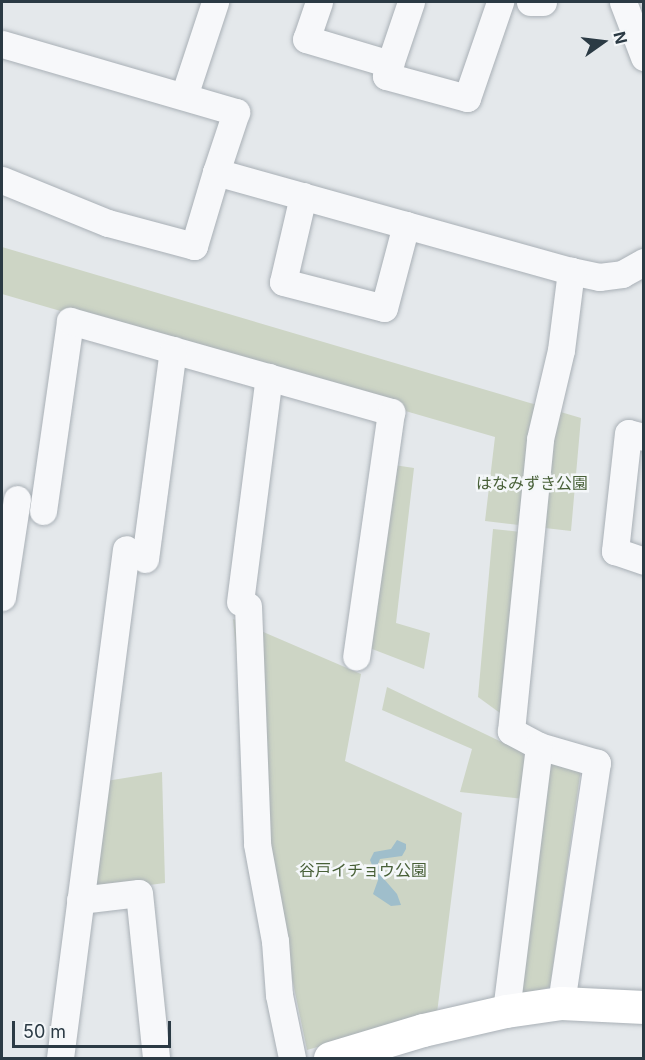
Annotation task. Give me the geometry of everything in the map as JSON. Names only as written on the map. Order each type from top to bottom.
[{"type":"main road","points":[[330,1059],[381,1050],[456,1021],[506,1011],[561,1003],[644,1007]]},
{"type":"street","points":[[184,96],[215,2]]},
{"type":"street","points":[[319,2],[306,39],[390,64]]},
{"type":"street","points":[[411,2],[386,76],[467,98],[500,2]]},
{"type":"street","points":[[530,2],[543,2]]},
{"type":"street","points":[[623,2],[644,57]]},
{"type":"street","points":[[2,44],[236,111],[194,246],[108,223],[2,180]]},
{"type":"street","points":[[216,172],[599,277],[622,274],[644,262]]},
{"type":"street","points":[[303,196],[283,282],[384,308],[406,225]]},
{"type":"street","points":[[561,1003],[597,763],[540,746],[511,731],[540,439],[561,350],[572,271]]},
{"type":"street","points":[[43,511],[70,321],[391,412],[356,657]]},
{"type":"street","points":[[60,1059],[80,900],[136,554],[173,350]]},
{"type":"street","points":[[268,377],[244,604],[257,844],[275,941],[279,995],[292,1059]]},
{"type":"street","points":[[644,437],[628,433],[615,551],[644,561]]},
{"type":"street","points":[[2,597],[17,499]]},
{"type":"street","points":[[506,1011],[540,746]]},
{"type":"street","points":[[80,900],[139,893],[156,1059]]},
{"type":"green space","name":"はなみずき公園","points":[[2,247],[581,418],[571,531],[485,521],[495,437],[2,294]]},
{"type":"green space","points":[[394,465],[414,468],[396,623],[430,633],[424,669],[367,647]]},
{"type":"green space","points":[[493,529],[521,532],[500,713],[478,697]]},
{"type":"green space","name":"谷戸イチョウ公園","points":[[233,619],[361,674],[345,761],[462,813],[437,1013],[307,1050],[248,766]]},
{"type":"green space","points":[[387,687],[531,756],[524,799],[460,792],[472,749],[382,710]]},
{"type":"green space","points":[[551,760],[581,768],[550,987],[517,997]]},
{"type":"green space","points":[[162,772],[165,883],[87,893],[100,782]]},
{"type":"water","points":[[397,840],[406,844],[402,856],[380,859],[378,864],[384,879],[397,894],[401,905],[391,906],[373,894],[378,880],[370,860],[374,852],[391,849]]}]
